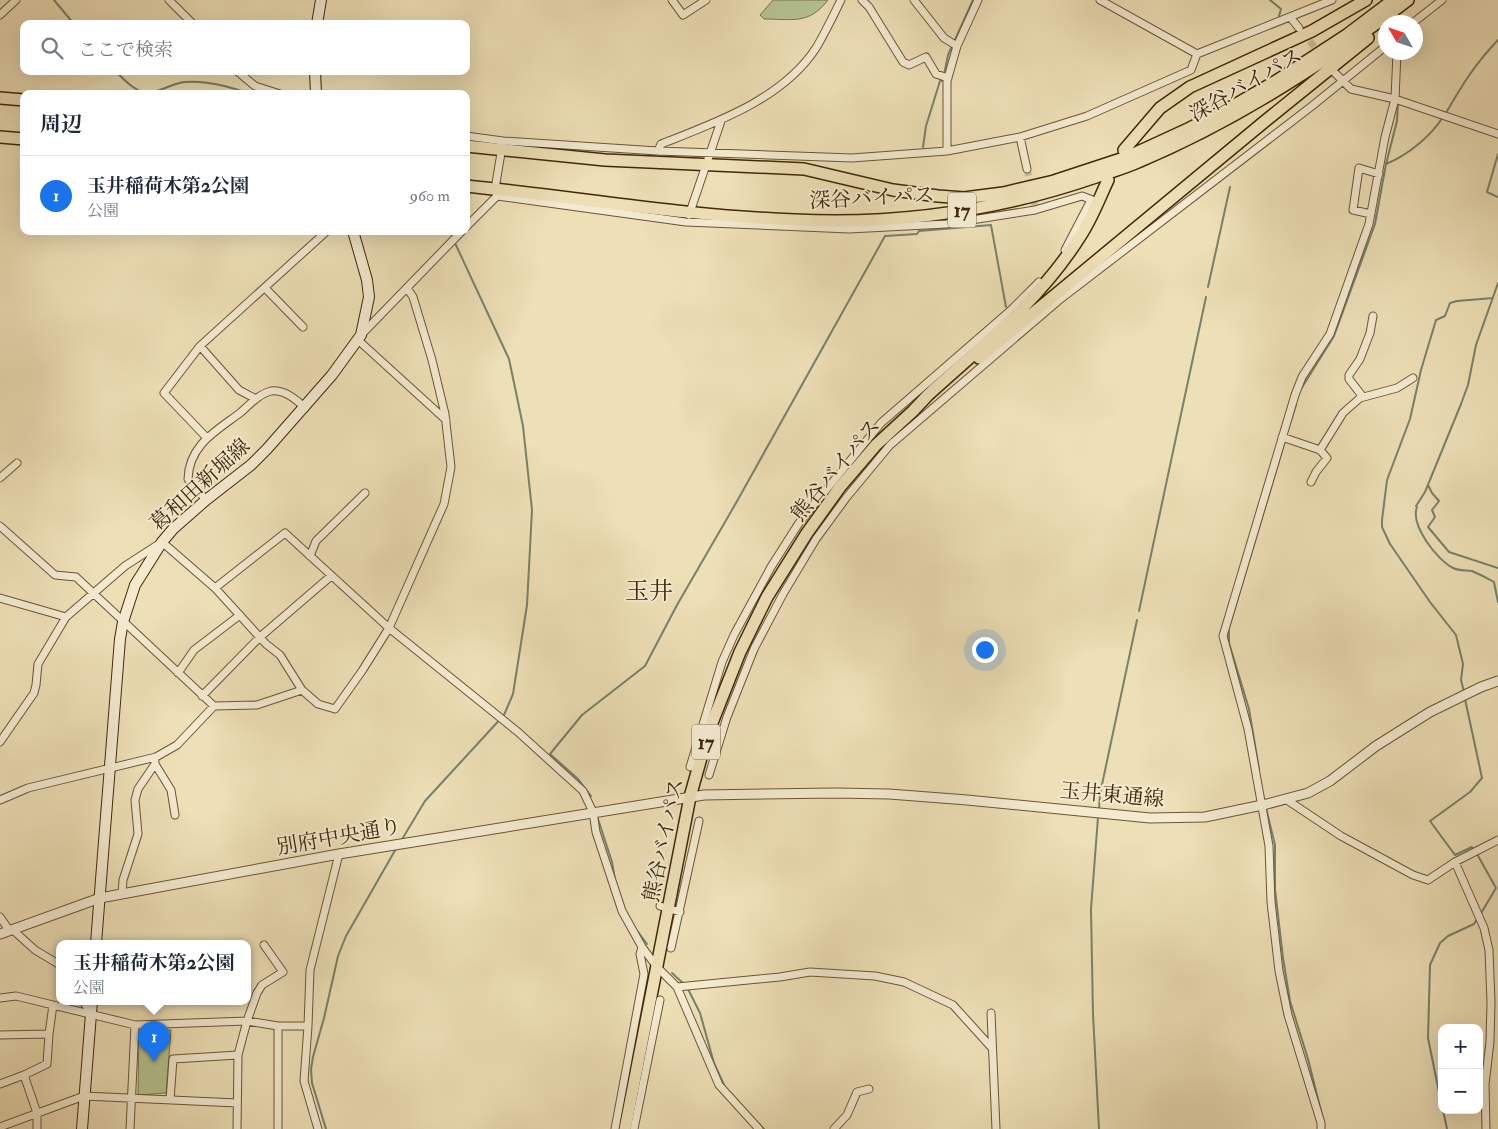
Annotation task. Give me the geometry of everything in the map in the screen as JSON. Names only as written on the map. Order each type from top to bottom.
[{"type":"highway","points":[[1124,150],[1160,108],[1190,87],[1312,31],[1366,0]]},
{"type":"highway","name":"深谷バイパス","points":[[470,146],[502,146],[605,160],[804,169],[893,190],[947,197],[964,198],[1012,191],[1054,181],[1127,157],[1190,128],[1276,81],[1348,34],[1393,0]]},
{"type":"highway","name":"深谷バイパス","points":[[470,187],[496,192],[688,217],[856,221],[922,216],[995,205],[1056,191],[1136,163],[1237,114],[1296,80],[1376,25],[1408,0]]},
{"type":"highway","name":"17","points":[[1397,15],[1416,0]]},
{"type":"highway","name":"17","points":[[913,410],[936,395],[1056,298],[1264,122],[1378,30]]},
{"type":"highway","points":[[0,98],[20,100]]},
{"type":"highway","points":[[0,137],[20,139]]},
{"type":"highway","name":"17","points":[[913,410],[928,394],[1030,302],[1081,237],[1094,201],[1108,180]]},
{"type":"highway","name":"熊谷バイパス","points":[[625,1129],[644,1053],[690,796],[708,733],[749,646],[767,597],[808,532],[840,487],[876,445],[913,410]]},
{"type":"main road","points":[[318,20],[321,0]]},
{"type":"main road","points":[[315,75],[316,90]]},
{"type":"main road","name":"葛和田新堀線","points":[[96,940],[120,639],[123,622],[136,585],[162,542],[173,529],[251,465],[305,408],[360,338],[369,297],[367,280],[354,235]]},
{"type":"main road","points":[[82,1129],[92,1005]]},
{"type":"street","points":[[0,15],[16,0]]},
{"type":"street","points":[[169,0],[188,20]]},
{"type":"street","points":[[672,0],[683,15],[706,0]]},
{"type":"street","points":[[658,151],[661,144],[721,121],[758,100],[793,75],[816,48],[841,0]]},
{"type":"street","points":[[862,0],[869,7],[903,62],[909,65],[926,57],[936,74],[948,78]]},
{"type":"street","points":[[914,0],[944,38],[956,46]]},
{"type":"street","points":[[947,151],[948,78],[956,46],[978,0]]},
{"type":"street","points":[[1100,0],[1196,54]]},
{"type":"street","points":[[1196,54],[1332,0]]},
{"type":"street","points":[[1423,15],[1442,0]]},
{"type":"street","points":[[1290,17],[1299,28]]},
{"type":"street","points":[[690,767],[722,662],[771,568],[846,498],[890,445],[1056,298],[1342,82],[1378,53]]},
{"type":"street","points":[[470,137],[502,146],[852,158],[947,151],[1020,137],[1087,116],[1191,70],[1196,54]]},
{"type":"street","points":[[1321,1129],[1288,1015],[1279,971],[1271,902],[1269,846],[1263,805],[1248,729],[1223,636],[1285,438],[1302,377],[1330,334],[1369,224],[1395,99],[1397,60]]},
{"type":"street","points":[[1334,72],[1342,82],[1352,89],[1395,99],[1498,134]]},
{"type":"street","points":[[242,75],[255,86],[268,90]]},
{"type":"street","points":[[721,121],[688,217],[850,229],[946,224],[1035,208],[1082,196],[1094,201]]},
{"type":"street","points":[[1020,137],[1027,169]]},
{"type":"street","points":[[470,222],[496,192],[502,146]]},
{"type":"street","points":[[1371,214],[1353,210],[1360,168],[1379,174]]},
{"type":"street","points":[[206,437],[164,393],[200,346],[323,235]]},
{"type":"street","points":[[446,420],[360,338],[459,235]]},
{"type":"street","points":[[808,532],[882,423],[1048,277]]},
{"type":"street","points":[[265,288],[303,327]]},
{"type":"street","points":[[0,742],[34,693],[38,664],[66,617],[125,566],[162,542],[215,588],[260,637],[280,655],[302,690],[318,704],[335,708],[362,671],[389,628],[444,504],[452,467],[446,420],[424,334],[413,297],[407,288]]},
{"type":"street","points":[[1364,397],[1349,379],[1349,375],[1360,359],[1370,333],[1373,316]]},
{"type":"street","points":[[200,346],[239,390],[256,399]]},
{"type":"street","points":[[1320,450],[1343,413],[1364,397],[1397,388],[1413,378]]},
{"type":"street","points":[[206,500],[188,479],[188,465],[206,437],[256,399],[272,391],[284,393],[297,400],[305,408]]},
{"type":"street","points":[[1285,438],[1320,450],[1327,458],[1311,482]]},
{"type":"street","points":[[0,478],[17,462]]},
{"type":"street","points":[[310,556],[316,541],[365,493]]},
{"type":"street","points":[[0,526],[55,575],[76,578],[214,706],[257,705],[302,690]]},
{"type":"street","points":[[215,588],[285,532],[389,628],[506,723],[583,791],[593,812],[596,832],[622,911],[642,947],[677,987],[719,1085],[759,1129]]},
{"type":"street","points":[[202,696],[260,637],[331,576]]},
{"type":"street","points":[[0,598],[66,617]]},
{"type":"street","points":[[178,673],[194,650],[240,615]]},
{"type":"street","points":[[709,775],[749,646],[733,638]]},
{"type":"street","name":"玉井東通線","points":[[690,796],[835,792],[967,800],[1150,818],[1205,817],[1287,800],[1308,793],[1330,781],[1376,746],[1430,712],[1481,687],[1498,682]]},
{"type":"street","points":[[122,894],[123,880],[138,834],[135,800],[138,790],[156,761],[177,745],[214,706]]},
{"type":"street","points":[[0,800],[28,788],[111,767],[156,761]]},
{"type":"street","points":[[156,761],[172,790],[175,816]]},
{"type":"street","name":"別府中央通り","points":[[7,931],[100,898],[339,854],[690,796]]},
{"type":"street","points":[[1287,800],[1341,836],[1413,875],[1428,880],[1455,862],[1498,840]]},
{"type":"street","points":[[671,948],[670,909],[700,821]]},
{"type":"street","points":[[318,1129],[304,1081],[310,970],[339,854]]},
{"type":"street","points":[[1455,862],[1484,928],[1489,950],[1491,1002],[1490,1042],[1485,1084],[1486,1129]]},
{"type":"street","points":[[0,917],[7,931],[56,962]]},
{"type":"street","points":[[237,1129],[238,1055],[246,1021],[256,993],[262,985],[283,972],[264,945]]},
{"type":"street","points":[[615,1129],[644,974],[640,954],[642,947]]},
{"type":"street","points":[[677,987],[780,977],[810,972],[876,976],[904,982],[953,1005],[992,1047]]},
{"type":"street","points":[[0,998],[16,996],[135,1025],[246,1021],[278,1026],[308,1026]]},
{"type":"street","points":[[634,1129],[644,1053],[660,1000]]},
{"type":"street","points":[[86,1005],[91,1015]]},
{"type":"street","points":[[0,1084],[47,1064],[53,1006]]},
{"type":"street","points":[[991,1012],[996,1129]]},
{"type":"street","points":[[130,1129],[135,1025]]},
{"type":"street","points":[[278,1026],[278,1129]]},
{"type":"street","points":[[0,1035],[49,1034]]},
{"type":"street","points":[[170,1100],[173,1059],[238,1055]]},
{"type":"street","points":[[24,1075],[37,1113],[37,1129]]},
{"type":"street","points":[[834,1129],[847,1115],[856,1092],[869,1090]]},
{"type":"street","points":[[0,1127],[84,1096],[237,1103]]},
{"type":"green space","points":[[773,0],[828,0],[814,14],[807,17],[792,20],[764,19],[760,15]]},
{"type":"green space","points":[[171,1030],[166,1093],[138,1095],[139,1031]]},
{"type":"waterway","points":[[54,0],[71,20]]},
{"type":"waterway","points":[[954,42],[973,0]]},
{"type":"waterway","points":[[1270,0],[1281,9],[1279,16]]},
{"type":"waterway","points":[[1446,113],[1469,75],[1498,40]]},
{"type":"waterway","points":[[944,75],[952,46]]},
{"type":"waterway","points":[[120,75],[138,90]]},
{"type":"waterway","points":[[923,147],[926,126],[940,81],[944,80]]},
{"type":"waterway","points":[[158,90],[180,83],[193,82],[238,90]]},
{"type":"waterway","points":[[1301,389],[1334,336],[1375,224],[1386,164],[1397,121],[1398,102]]},
{"type":"waterway","points":[[1386,164],[1402,156],[1418,144],[1443,117]]},
{"type":"waterway","points":[[1498,154],[1487,192],[1498,197]]},
{"type":"waterway","points":[[1208,287],[1230,187]]},
{"type":"waterway","points":[[591,796],[578,779],[550,754],[582,715],[645,666],[677,605],[885,236],[991,225],[1006,307]]},
{"type":"waterway","points":[[401,841],[425,801],[504,715],[513,694],[527,605],[532,510],[523,426],[509,359],[455,243]]},
{"type":"waterway","points":[[1498,283],[1476,345],[1468,385],[1425,492],[1416,506],[1417,523],[1433,550],[1453,568],[1472,571],[1494,582],[1498,602]]},
{"type":"waterway","points":[[1139,611],[1206,297]]},
{"type":"waterway","points":[[1464,692],[1461,680],[1463,664],[1456,635],[1430,602],[1390,544],[1382,527],[1382,520],[1387,480],[1410,419],[1421,370],[1436,320],[1445,316],[1450,303],[1493,298]]},
{"type":"waterway","points":[[1286,436],[1296,405]]},
{"type":"waterway","points":[[1259,769],[1249,709],[1229,643],[1229,628],[1285,441]]},
{"type":"waterway","points":[[1428,485],[1439,501],[1432,510],[1435,517],[1428,527],[1449,552],[1498,568]]},
{"type":"waterway","points":[[1099,810],[1100,794],[1137,620]]},
{"type":"waterway","points":[[1465,699],[1482,778],[1470,792],[1430,821],[1455,855],[1472,847],[1474,850]]},
{"type":"waterway","points":[[1266,808],[1275,845],[1275,889],[1290,1001],[1308,1059],[1323,1119]]},
{"type":"waterway","points":[[1098,817],[1091,909],[1093,1014],[1099,1129]]},
{"type":"waterway","points":[[598,819],[612,862],[615,880]]},
{"type":"waterway","points":[[326,1129],[312,1083],[311,1069],[338,956],[346,936],[397,847]]},
{"type":"waterway","points":[[1477,854],[1496,888],[1480,915]]},
{"type":"waterway","points":[[1438,1087],[1428,1038],[1430,965],[1440,943],[1448,936],[1474,924],[1477,919]]},
{"type":"waterway","points":[[638,932],[647,944]]},
{"type":"waterway","points":[[672,973],[684,984]]},
{"type":"waterway","points":[[687,987],[700,1013],[714,1063],[724,1085]]},
{"type":"waterway","points":[[1444,1114],[1447,1129]]},
{"type":"waterway","points":[[757,1122],[764,1129]]},
{"type":"tunnel","points":[[1303,33],[1322,56]]},
{"type":"tunnel","points":[[1027,169],[1035,206]]},
{"type":"place","name":"玉井稲荷木第2公園","points":[[154,1062]]},
{"type":"district","name":"玉井","points":[[649,591]]}]
